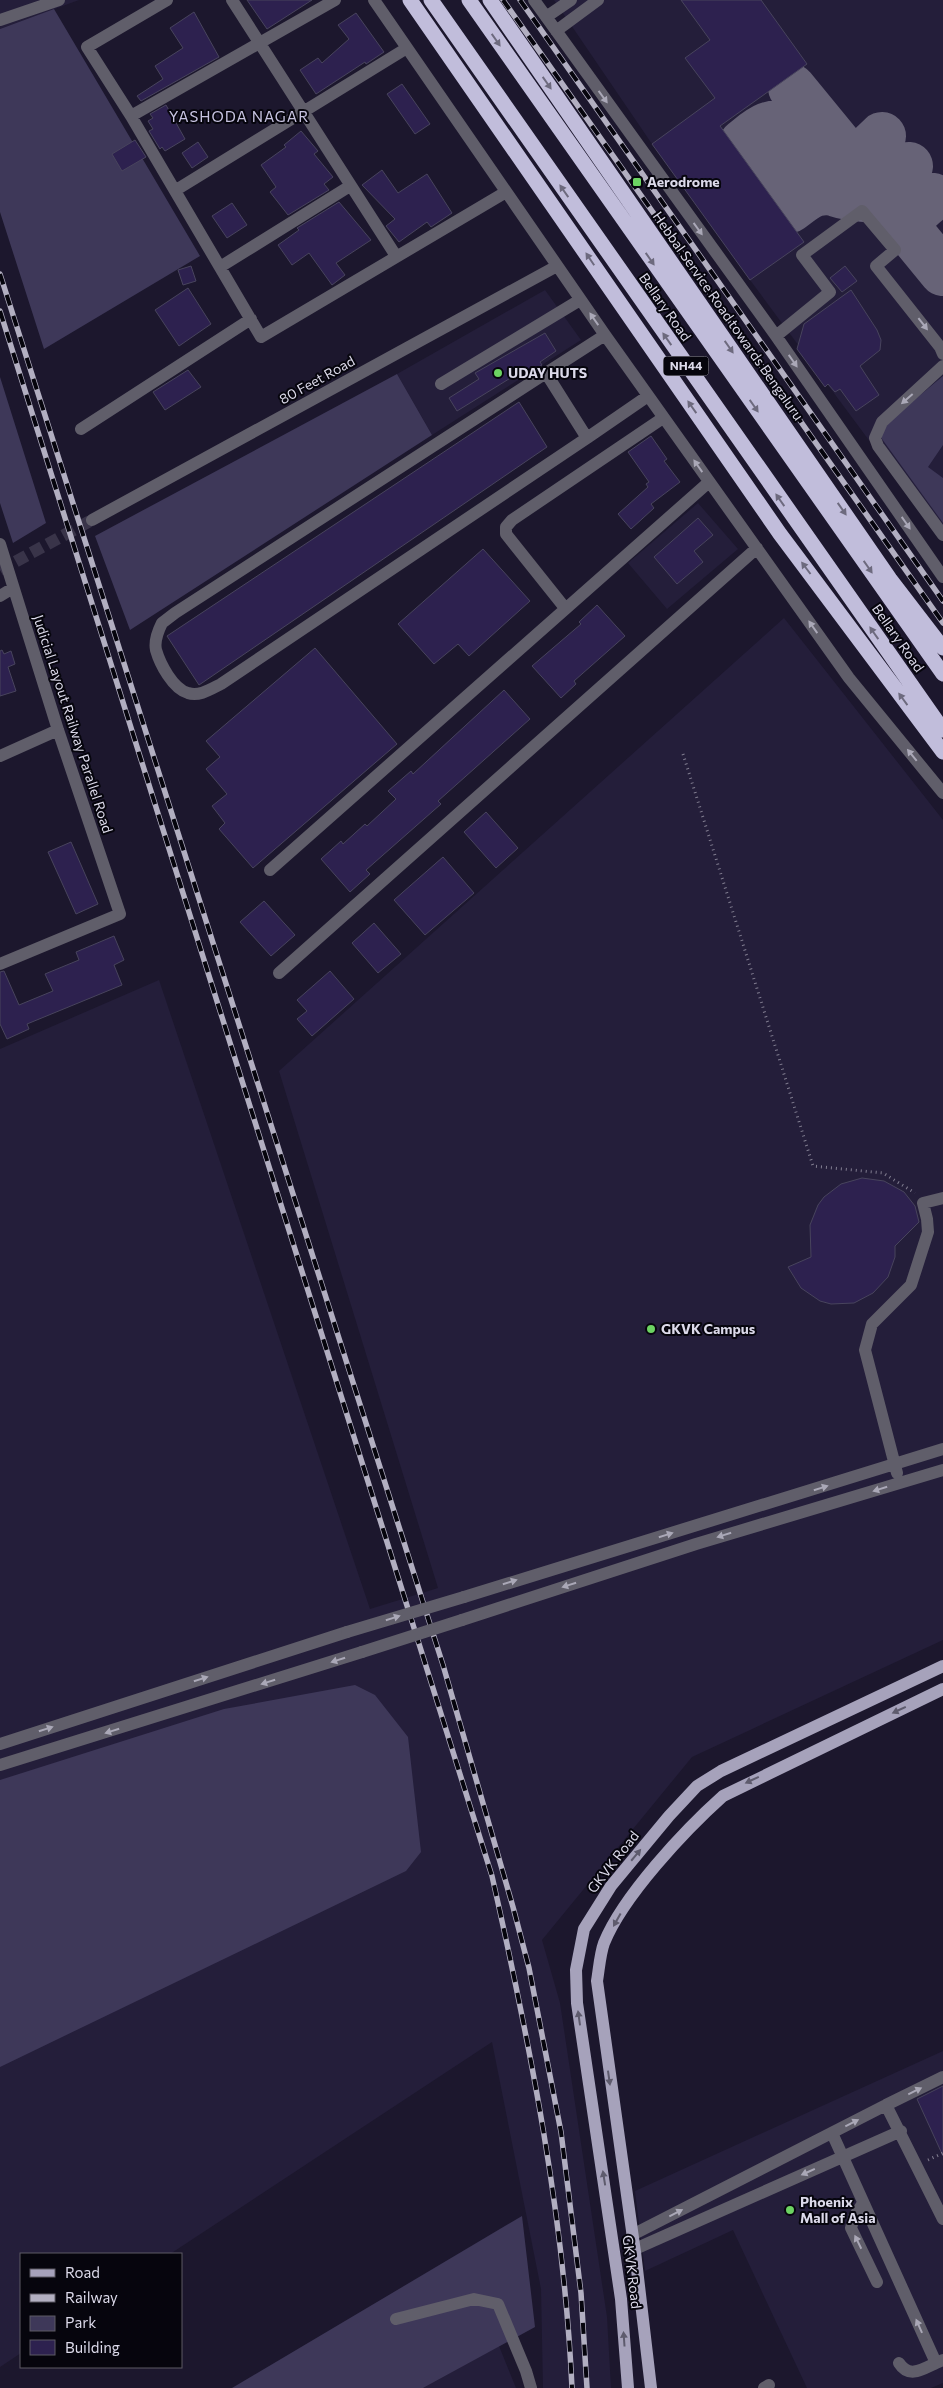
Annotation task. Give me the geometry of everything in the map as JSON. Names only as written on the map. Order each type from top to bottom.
[{"type":"highway","points":[[410,0],[780,534],[943,752]]},
{"type":"highway","name":"Bellary Road","points":[[431,0],[943,730]]},
{"type":"highway","name":"Bellary Road","points":[[469,0],[943,674]]},
{"type":"highway","name":"Hebbal Service Road towards Bengaluru","points":[[490,0],[890,579],[943,648]]},
{"type":"main road","name":"GKVK Road","points":[[628,2388],[621,2299],[577,2003],[576,1970],[584,1929],[610,1886],[669,1816],[698,1786],[738,1763],[943,1666]]},
{"type":"main road","name":"GKVK Road","points":[[652,2388],[597,1981],[604,1943],[629,1900],[701,1816],[723,1796],[943,1689]]},
{"type":"main road","points":[[580,1947],[602,1954]]},
{"type":"street","points":[[0,20],[59,0]]},
{"type":"street","points":[[167,0],[87,46],[176,190],[261,337],[506,192]]},
{"type":"street","points":[[232,0],[396,256]]},
{"type":"street","points":[[131,116],[336,0]]},
{"type":"street","points":[[374,0],[580,300],[849,678],[943,793]]},
{"type":"street","points":[[534,0],[776,336],[943,577]]},
{"type":"street","points":[[546,17],[571,0]]},
{"type":"street","points":[[556,31],[598,0]]},
{"type":"street","points":[[176,190],[407,48]]},
{"type":"street","points":[[220,266],[350,186]]},
{"type":"street","points":[[776,336],[830,292],[802,255],[862,211],[895,250],[876,266],[940,347],[943,354]]},
{"type":"street","name":"80 Feet Road","points":[[92,520],[557,266]]},
{"type":"street","points":[[442,384],[580,300]]},
{"type":"street","points":[[81,429],[251,320]]},
{"type":"street","points":[[605,335],[162,623],[155,649],[164,667],[178,687],[189,694],[202,693],[221,684],[648,396]]},
{"type":"street","points":[[943,366],[882,422],[875,438],[878,446],[943,535]]},
{"type":"street","points":[[546,373],[587,438]]},
{"type":"street","points":[[565,608],[506,534],[506,527],[512,520],[663,418]]},
{"type":"street","points":[[270,870],[709,482]]},
{"type":"street","points":[[279,972],[756,548]]},
{"type":"street","name":"Judicial Layout Railway Parallel Road","points":[[0,964],[120,914],[58,730],[1,550]]},
{"type":"street","points":[[0,596],[13,588]]},
{"type":"street","points":[[0,756],[58,730]]},
{"type":"street","points":[[899,1483],[865,1350],[872,1324],[911,1285],[928,1232],[923,1203],[943,1198]]},
{"type":"street","points":[[0,1744],[347,1632],[943,1449]]},
{"type":"street","points":[[0,1765],[362,1652],[696,1544],[943,1470]]},
{"type":"street","points":[[632,2235],[943,2077]]},
{"type":"street","points":[[886,2105],[901,2131],[943,2219]]},
{"type":"street","points":[[634,2249],[901,2131]]},
{"type":"street","points":[[832,2133],[863,2203],[940,2362],[910,2372],[899,2363]]},
{"type":"street","points":[[863,2203],[854,2216],[851,2228],[878,2282]]},
{"type":"street","points":[[396,2319],[474,2299],[498,2304],[526,2371],[530,2388]]},
{"type":"path","points":[[683,754],[813,1166],[883,1173],[914,1192],[923,1203]]},
{"type":"shaded area","points":[[0,0],[79,0],[0,29]]},
{"type":"shaded area","points":[[554,0],[943,0],[943,540],[750,280],[652,144]]},
{"type":"shaded area","points":[[545,290],[581,340],[432,435],[397,374]]},
{"type":"shaded area","points":[[698,503],[738,549],[667,609],[628,563]]},
{"type":"shaded area","name":"GKVK Campus","points":[[784,618],[943,820],[943,1640],[692,1757],[542,1940],[560,2003],[607,2317],[611,2388],[543,2388],[541,2289],[492,2042],[172,2253],[20,2253],[20,2354],[0,2367],[0,1049],[159,980],[370,1609],[438,1588],[279,1071]]},
{"type":"shaded area","name":"Phoenix Mall of Asia","points":[[943,2051],[943,2383],[931,2388],[807,2388],[733,2230],[645,2271],[635,2191]]},
{"type":"shaded area","points":[[499,2346],[516,2388],[423,2388]]},
{"type":"green space","points":[[54,9],[200,256],[44,349],[0,212],[0,29]]},
{"type":"green space","points":[[397,374],[432,435],[130,630],[95,536]]},
{"type":"green space","points":[[943,376],[943,445],[928,467],[943,478],[943,523],[882,439],[882,431],[888,422]]},
{"type":"green space","points":[[0,377],[46,523],[13,543],[0,503]]},
{"type":"green space","points":[[355,1685],[375,1695],[408,1737],[421,1852],[406,1871],[0,2067],[0,1780],[224,1709]]},
{"type":"green space","points":[[522,2216],[535,2327],[423,2388],[232,2388]]},
{"type":"building","points":[[247,0],[312,0],[267,29]]},
{"type":"building","points":[[681,0],[761,0],[807,64],[720,126],[804,242],[750,280],[652,144],[715,98],[685,58],[710,40]]},
{"type":"building","points":[[194,12],[219,57],[141,101],[137,96],[163,79],[155,66],[183,48],[170,28]]},
{"type":"building","points":[[356,13],[384,52],[316,94],[300,70],[318,58],[322,63],[349,39],[338,25]]},
{"type":"building","points":[[402,84],[430,124],[415,134],[387,94]]},
{"type":"building","points":[[166,105],[185,139],[165,151],[162,147],[160,149],[149,131],[153,129],[148,121],[153,118],[150,114]]},
{"type":"building","points":[[301,131],[318,151],[314,154],[333,177],[324,184],[329,190],[288,215],[270,192],[276,187],[261,165],[286,147],[284,145]]},
{"type":"building","points":[[135,140],[146,157],[122,171],[112,154]]},
{"type":"building","points":[[198,142],[208,157],[192,168],[182,153]]},
{"type":"building","points":[[382,170],[398,193],[427,174],[452,213],[431,227],[427,222],[399,242],[386,226],[395,219],[362,185]]},
{"type":"building","points":[[339,202],[371,240],[336,263],[345,275],[332,285],[309,253],[292,265],[278,245],[299,230],[297,228]]},
{"type":"building","points":[[232,203],[247,225],[227,238],[212,216]]},
{"type":"building","points":[[191,266],[196,281],[183,285],[178,270]]},
{"type":"building","points":[[845,266],[857,281],[842,292],[830,278]]},
{"type":"building","points":[[188,288],[211,324],[179,346],[155,310]]},
{"type":"building","points":[[851,290],[877,330],[881,340],[880,350],[860,366],[879,395],[856,411],[840,389],[835,392],[828,384],[825,387],[797,349],[804,324]]},
{"type":"building","points":[[545,333],[556,351],[540,362],[542,365],[528,373],[525,369],[457,411],[449,398],[479,379],[475,373]]},
{"type":"building","points":[[188,370],[201,387],[165,410],[153,392]]},
{"type":"building","points":[[519,402],[547,447],[199,685],[167,636]]},
{"type":"building","points":[[651,436],[667,459],[664,461],[680,482],[651,504],[654,508],[631,529],[618,514],[648,487],[646,484],[649,482],[628,452]]},
{"type":"building","points":[[698,518],[713,535],[694,551],[703,562],[677,584],[654,557]]},
{"type":"building","points":[[483,549],[530,601],[469,656],[458,644],[434,664],[398,624]]},
{"type":"building","points":[[597,605],[625,636],[574,681],[576,684],[561,698],[532,666],[581,624],[579,622]]},
{"type":"building","points":[[315,648],[397,744],[253,868],[219,829],[225,823],[212,806],[227,794],[206,769],[220,757],[206,741]]},
{"type":"building","points":[[2,650],[4,654],[11,651],[15,664],[8,667],[16,691],[0,696],[0,651]]},
{"type":"building","points":[[504,690],[530,719],[438,801],[441,804],[366,870],[370,874],[350,892],[321,859],[341,841],[343,844],[365,824],[367,826],[396,799],[388,791],[411,771],[413,774]]},
{"type":"building","points":[[486,812],[518,848],[496,868],[464,832]]},
{"type":"building","points":[[71,842],[98,904],[76,914],[48,852]]},
{"type":"building","points":[[443,857],[474,893],[425,935],[394,900]]},
{"type":"building","points":[[264,901],[295,935],[271,956],[240,922]]},
{"type":"building","points":[[374,923],[401,954],[378,973],[352,943]]},
{"type":"building","points":[[114,936],[124,960],[114,965],[122,985],[27,1024],[29,1029],[7,1039],[0,1024],[0,972],[4,971],[19,1005],[53,991],[45,974],[79,960],[76,952]]},
{"type":"building","points":[[330,971],[354,999],[312,1036],[297,1019],[307,1011],[297,1000]]},
{"type":"building","points":[[862,1178],[884,1181],[904,1192],[915,1206],[919,1222],[895,1246],[895,1257],[888,1277],[873,1293],[854,1303],[831,1304],[820,1301],[801,1288],[788,1267],[811,1257],[810,1225],[818,1205],[824,1197],[841,1184]]},
{"type":"building","points":[[943,2086],[943,2156],[917,2099]]},
{"type":"taxiway","points":[[792,88],[943,272]]},
{"type":"taxiway","points":[[782,123],[834,192],[841,195],[877,200],[890,208]]},
{"type":"taxiway","points":[[743,143],[758,131],[769,126],[775,125],[787,129]]},
{"type":"taxiway","points":[[862,174],[860,157],[882,136]]},
{"type":"taxiway","points":[[767,175],[790,158],[800,156],[810,161]]},
{"type":"taxiway","points":[[890,208],[885,197],[886,186],[909,166]]},
{"type":"taxiway","points":[[790,209],[821,191],[834,192]]},
{"type":"taxiway","points":[[914,236],[911,230],[912,219],[919,209],[933,197]]},
{"type":"tunnel","points":[[0,570],[92,520]]},
{"type":"railway","points":[[503,0],[943,623]]},
{"type":"railway","points":[[520,0],[943,601]]},
{"type":"railway","points":[[0,274],[443,1665],[513,1907],[529,1968],[561,2132],[581,2293],[587,2388]]},
{"type":"railway","points":[[0,311],[492,1876],[532,2066],[543,2130],[561,2258],[572,2388]]},
{"type":"place","name":"Aerodrome","points":[[637,182]]},
{"type":"place","name":"UDAY HUTS","points":[[498,373]]},
{"type":"place","name":"GKVK Campus","points":[[651,1329]]},
{"type":"place","name":"Phoenix Mall of Asia","points":[[790,2210]]},
{"type":"district","name":"YASHODA NAGAR","points":[[239,117]]}]
